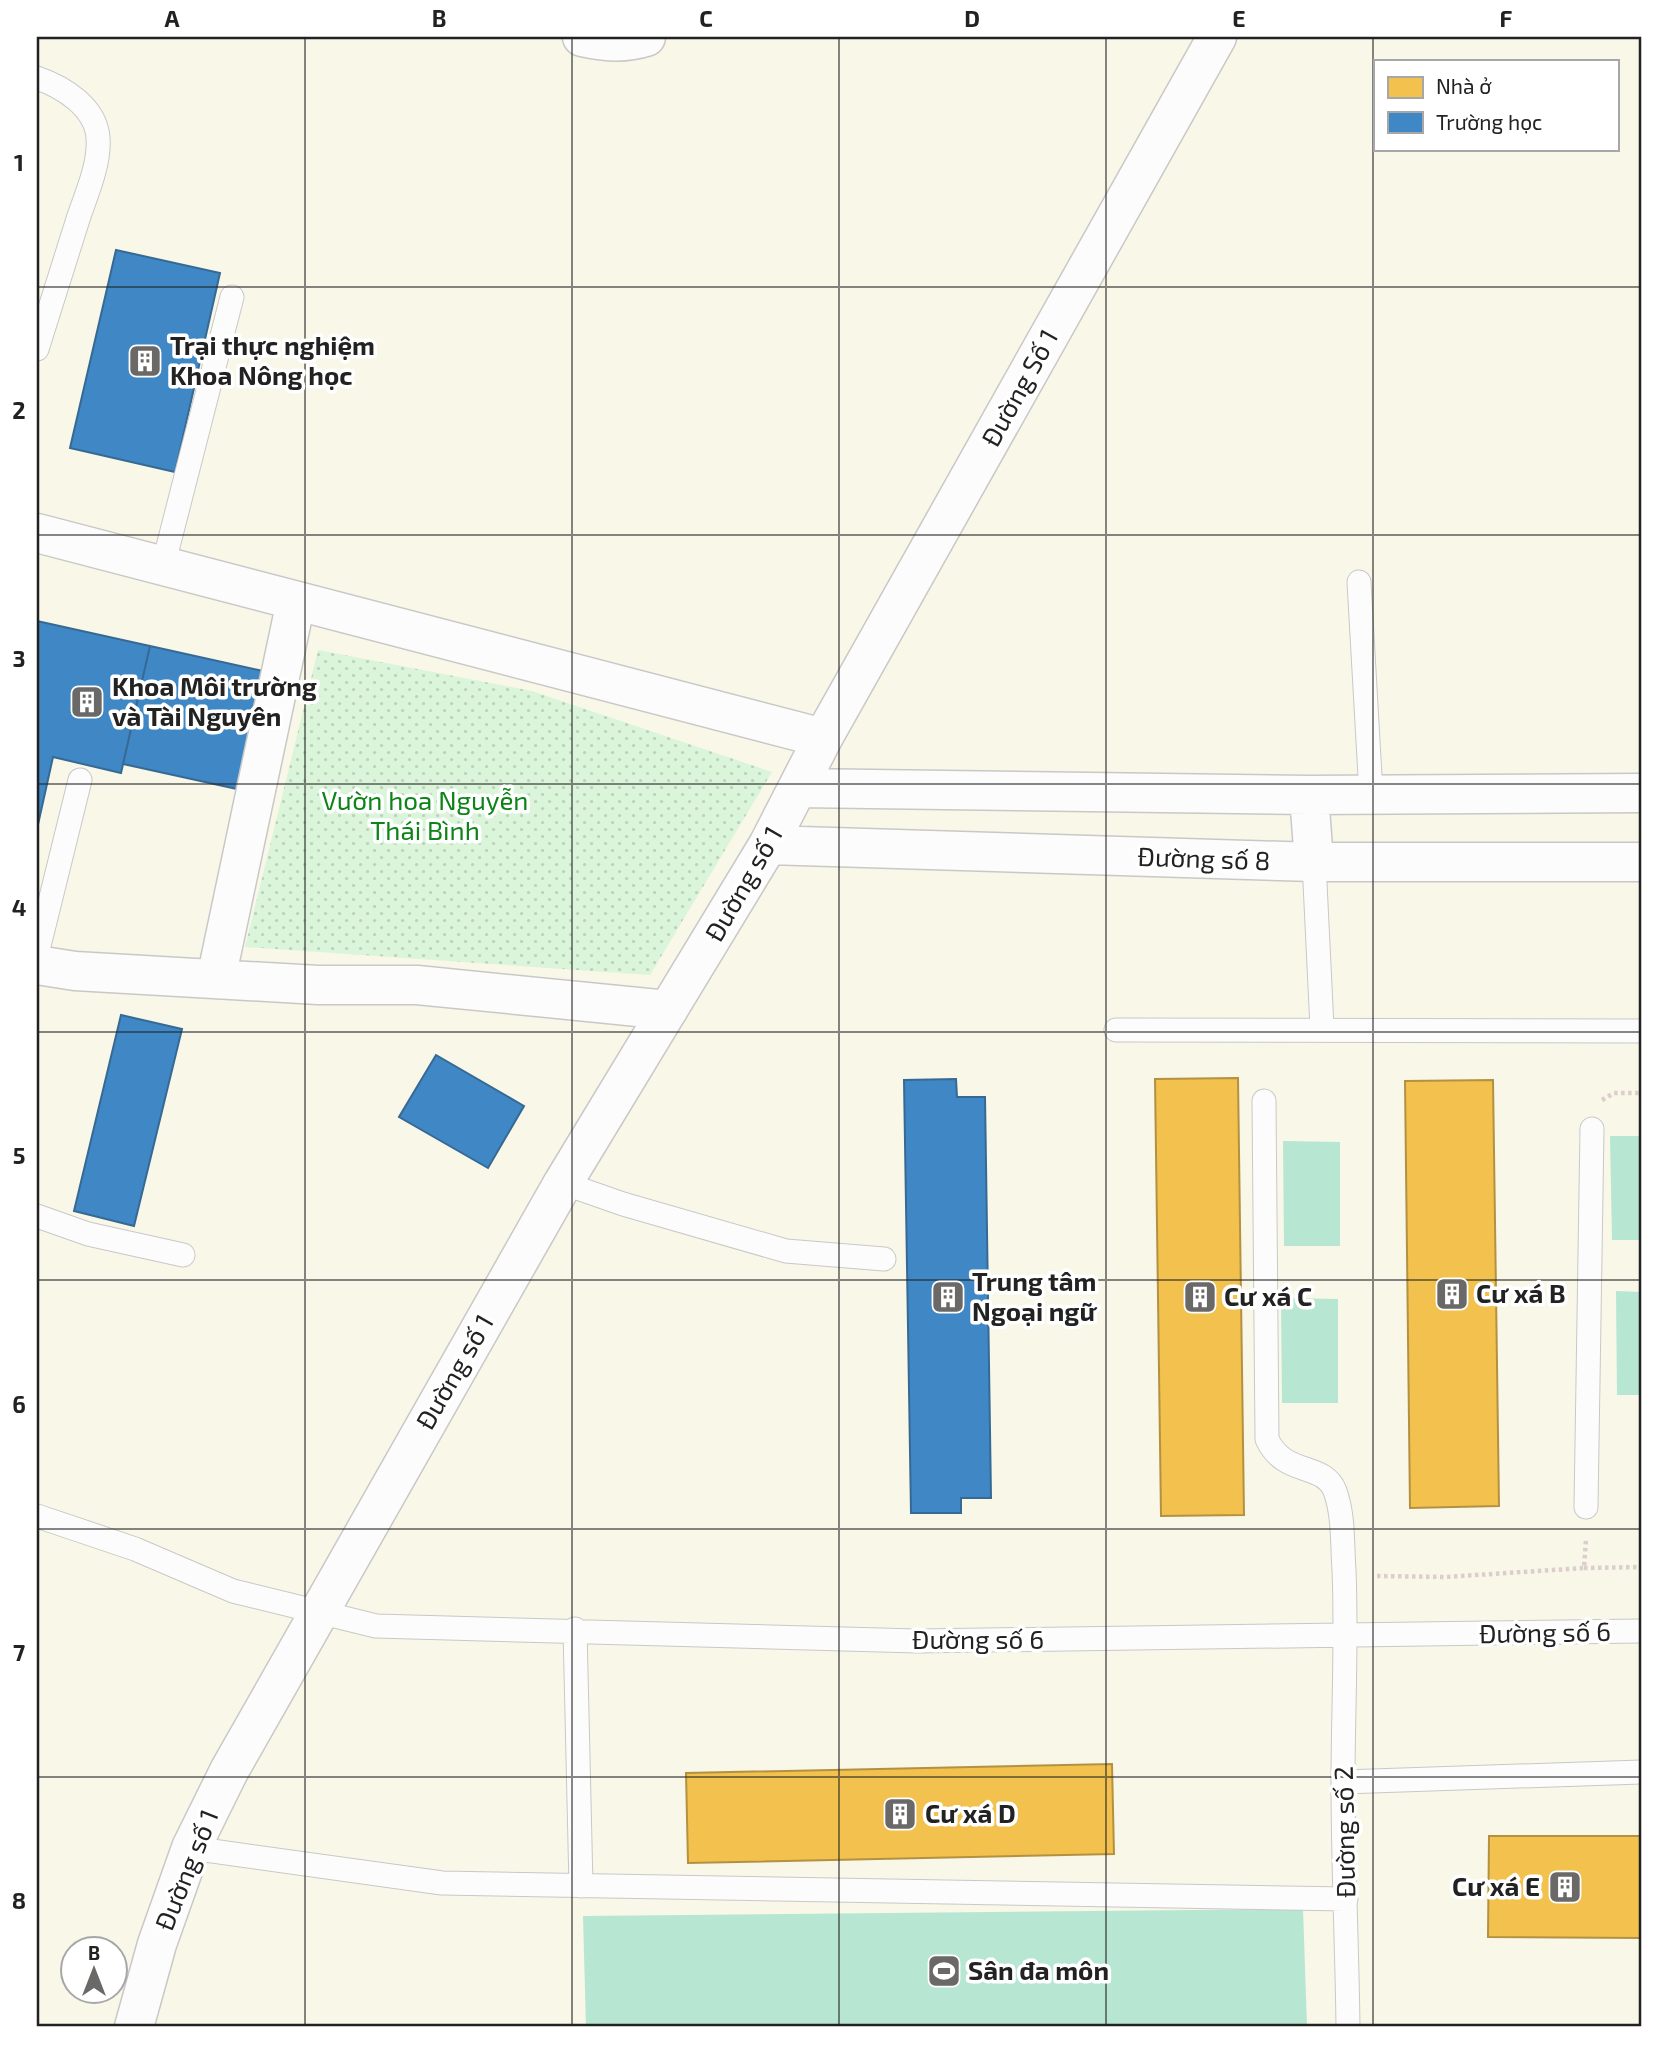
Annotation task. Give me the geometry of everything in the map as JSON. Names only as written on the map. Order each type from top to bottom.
[{"type":"street","points":[[582,37],[604,42],[631,42],[646,37]]},
{"type":"street","name":"Đường Số 1","points":[[823,738],[1217,37]]},
{"type":"street","points":[[37,533],[823,738]]},
{"type":"street","points":[[216,979],[296,601]]},
{"type":"street","name":"Đường số 1","points":[[134,2027],[157,1944],[191,1848],[229,1771],[563,1183],[768,845],[823,738]]},
{"type":"street","points":[[799,788],[1309,795],[1641,793]]},
{"type":"street","points":[[1309,795],[1314,862]]},
{"type":"street","name":"Đường số 8","points":[[768,845],[1314,862],[1641,862]]},
{"type":"street","points":[[37,965],[75,971],[318,985],[417,985],[668,1010]]},
{"type":"lane","points":[[37,78],[54,84],[86,108],[94,122],[98,139],[88,190],[37,349]]},
{"type":"lane","points":[[163,566],[232,298]]},
{"type":"lane","points":[[1359,582],[1371,794]]},
{"type":"lane","points":[[37,954],[80,780]]},
{"type":"lane","points":[[1314,862],[1322,1028]]},
{"type":"lane","points":[[1116,1030],[1322,1028],[1641,1031]]},
{"type":"lane","name":"Đường số 2","points":[[1264,1101],[1267,1439],[1273,1454],[1286,1463],[1315,1471],[1334,1488],[1341,1512],[1347,1637],[1343,1782],[1348,2027]]},
{"type":"lane","points":[[1586,1507],[1592,1129]]},
{"type":"lane","points":[[563,1183],[623,1204],[786,1251],[884,1259]]},
{"type":"lane","points":[[37,1216],[88,1234],[183,1255]]},
{"type":"lane","name":"Đường số 6","points":[[37,1516],[135,1549],[233,1591],[316,1614],[376,1626],[575,1629],[916,1641],[1641,1631]]},
{"type":"lane","points":[[575,1629],[581,1886]]},
{"type":"lane","points":[[1343,1782],[1641,1772]]},
{"type":"lane","points":[[191,1848],[442,1883],[1346,1899]]},
{"type":"path","points":[[1592,1129],[1596,1103],[1614,1093],[1641,1093]]},
{"type":"path","points":[[1584,1567],[1586,1538]]},
{"type":"path","points":[[1344,1587],[1375,1576],[1445,1577],[1584,1567],[1641,1567]]},
{"type":"shaded area","points":[[37,37],[1641,37],[1641,2027],[37,2027]]},
{"type":"green space","name":"Vườn hoa Nguyễn Thái Bình","points":[[318,650],[532,691],[772,772],[650,975],[245,947]]},
{"type":"green space","points":[[1610,1136],[1641,1136],[1641,1240],[1612,1240]]},
{"type":"green space","points":[[1283,1141],[1340,1142],[1340,1246],[1284,1246]]},
{"type":"green space","points":[[1616,1291],[1641,1292],[1641,1395],[1617,1395]]},
{"type":"green space","points":[[1281,1298],[1338,1299],[1338,1403],[1282,1403]]},
{"type":"green space","name":"Sân đa môn","points":[[1303,1909],[1307,2027],[586,2027],[583,1916]]},
{"type":"building: Nhà ở","name":"Cư xá C","points":[[1238,1078],[1244,1515],[1161,1516],[1155,1079]]},
{"type":"building: Nhà ở","name":"Cư xá B","points":[[1493,1080],[1499,1506],[1410,1508],[1405,1081]]},
{"type":"building: Nhà ở","name":"Cư xá D","points":[[1112,1764],[1114,1854],[688,1863],[686,1773]]},
{"type":"building: Nhà ở","name":"Cư xá E","points":[[1489,1836],[1641,1836],[1641,1938],[1488,1937]]},
{"type":"building: Trường học","name":"Trại thực nghiệm Khoa Nông học","points":[[116,250],[220,273],[175,472],[70,448]]},
{"type":"building: Trường học","name":"Khoa Môi trường và Tài Nguyên","points":[[37,621],[150,646],[121,773],[53,757],[37,829]]},
{"type":"building: Trường học","points":[[150,646],[263,671],[237,789],[123,764]]},
{"type":"building: Trường học","points":[[121,1015],[182,1029],[134,1226],[74,1211]]},
{"type":"building: Trường học","points":[[436,1055],[524,1106],[488,1168],[399,1117]]},
{"type":"building: Trường học","name":"Trung tâm Ngoại ngữ","points":[[956,1079],[957,1097],[985,1097],[991,1498],[961,1498],[961,1513],[911,1513],[904,1080]]},
{"type":"place","name":"Trại thực nghiệm Khoa Nông học","points":[[145,361]]},
{"type":"place","name":"Khoa Môi trường và Tài Nguyên","points":[[87,702]]},
{"type":"place","name":"Cư xá B","points":[[1452,1294]]},
{"type":"place","name":"Trung tâm Ngoại ngữ","points":[[948,1297]]},
{"type":"place","name":"Cư xá C","points":[[1200,1297]]},
{"type":"place","name":"Cư xá D","points":[[900,1814]]},
{"type":"place","name":"Cư xá E","points":[[1565,1887]]},
{"type":"place","name":"Sân đa môn","points":[[944,1971]]}]
